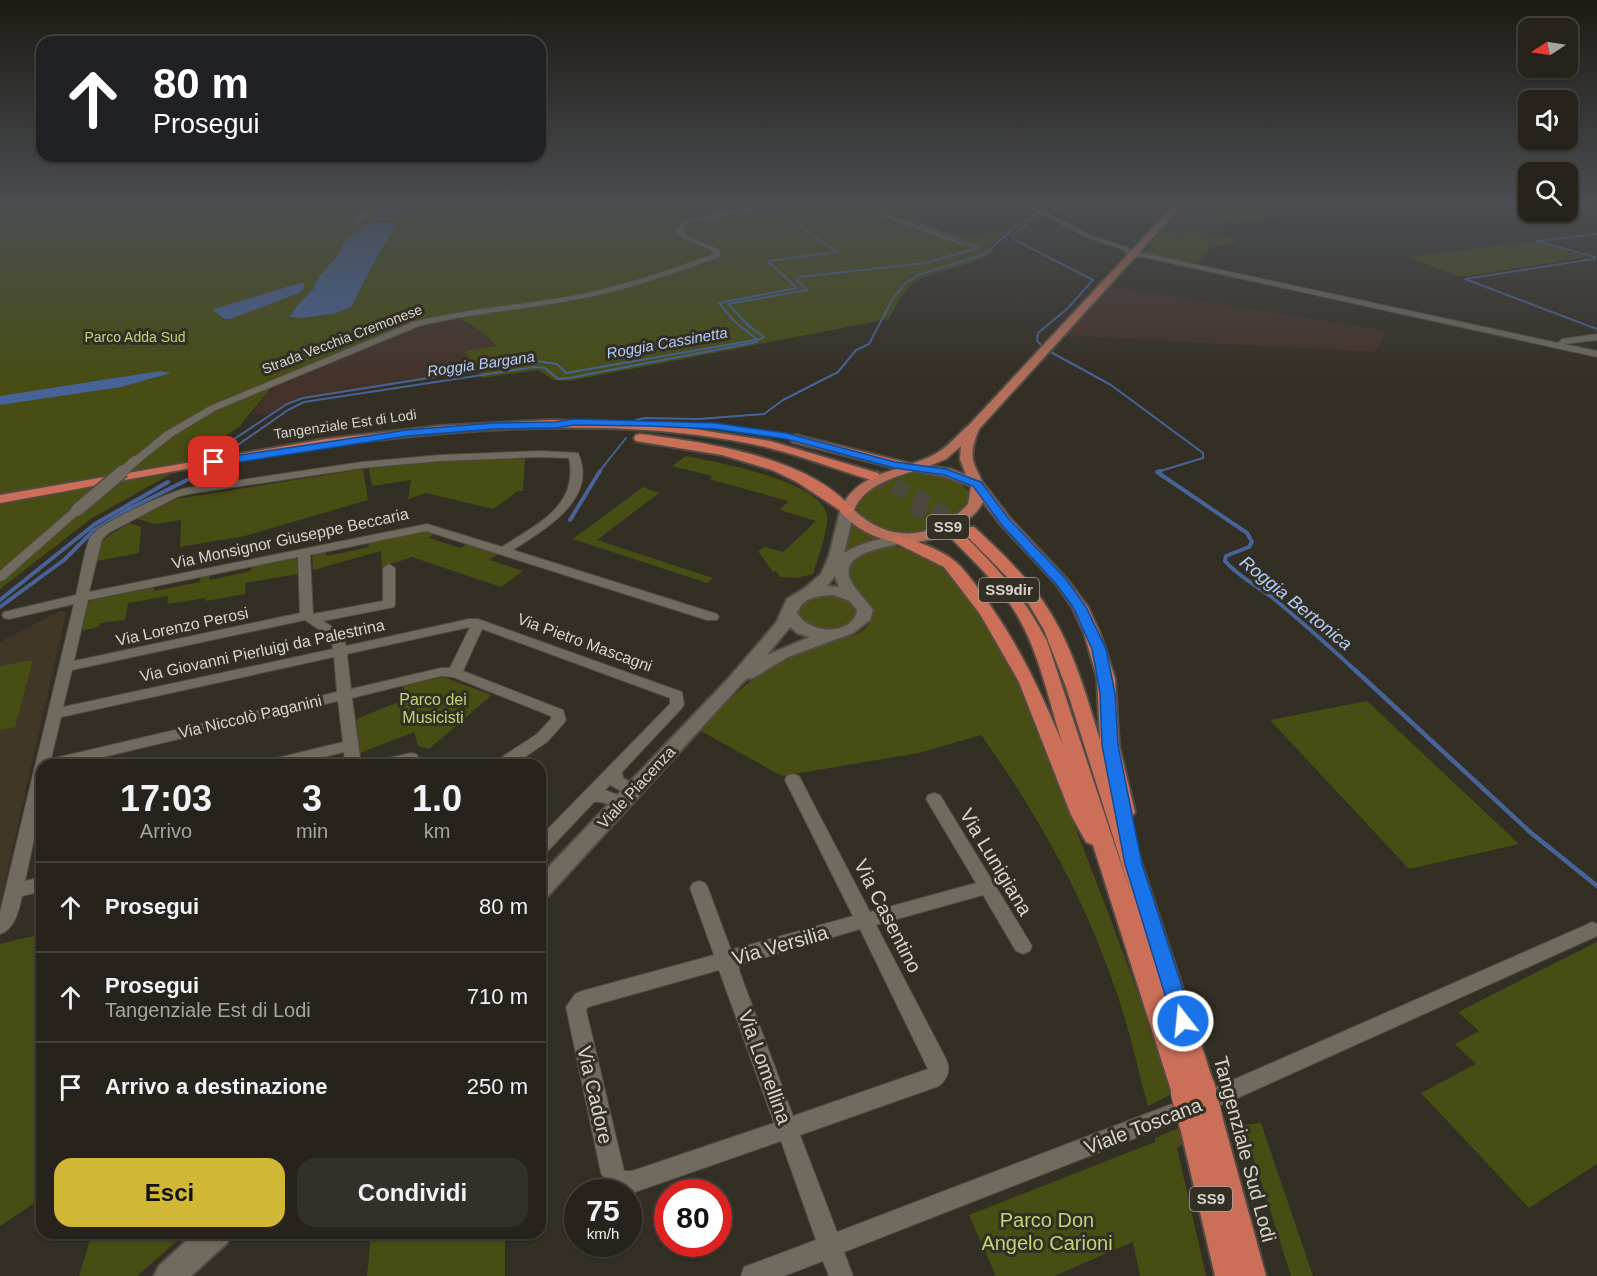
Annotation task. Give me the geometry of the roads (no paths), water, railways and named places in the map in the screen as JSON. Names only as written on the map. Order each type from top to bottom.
[{"type":"highway","points":[[562,428],[585,422],[729,428],[786,436],[911,468]]},
{"type":"highway","name":"Tangenziale Est di Lodi","points":[[0,499],[367,438],[462,428],[562,428],[646,433],[722,441],[765,449],[867,478]]},
{"type":"highway","points":[[562,428],[659,440],[749,458],[803,478],[826,493],[847,512]]},
{"type":"highway","name":"Tangenziale Est di Lodi","points":[[0,505],[368,443],[484,432],[562,428]]},
{"type":"highway","points":[[978,485],[1005,522],[1062,582],[1080,607],[1092,633],[1106,678],[1122,865]]},
{"type":"highway","name":"SS9dir","points":[[963,533],[1004,584],[1025,614],[1039,641],[1122,865]]},
{"type":"highway","points":[[897,540],[918,547],[949,564],[988,613],[1028,682],[1081,815],[1122,865]]},
{"type":"highway","name":"Tangenziale Sud Lodi","points":[[1122,865],[1170,977],[1193,1090],[1251,1276]]},
{"type":"highway","name":"Tangenziale Sud Lodi","points":[[1201,1119],[1230,1276]]},
{"type":"main road","points":[[897,540],[862,526],[847,512],[852,497],[875,481],[944,455],[973,428],[1125,263]]},
{"type":"main road","points":[[973,428],[967,443],[966,459],[978,485]]},
{"type":"main road","points":[[911,468],[946,472],[978,485]]},
{"type":"main road","name":"SS9","points":[[897,540],[935,533],[952,525],[975,504],[978,485]]},
{"type":"street","name":"Strada Vecchia Cremonese","points":[[0,577],[136,460],[186,424],[239,396],[406,328],[438,318],[574,298],[661,275],[693,263]]},
{"type":"street","points":[[1191,263],[1597,354]]},
{"type":"street","points":[[1556,345],[1597,337]]},
{"type":"street","points":[[44,759],[96,538],[106,530],[179,493],[362,465],[440,458],[574,455],[576,485],[567,505],[504,551]]},
{"type":"street","points":[[847,512],[833,567],[826,580],[793,602],[789,613],[796,625],[805,630],[830,634],[853,629],[864,617],[862,604],[846,588],[841,577],[846,558],[866,546],[897,540]]},
{"type":"street","name":"Via Monsignor Giuseppe Beccaria","points":[[9,615],[81,598],[427,527],[712,617]]},
{"type":"street","points":[[304,552],[310,618],[338,636],[352,759]]},
{"type":"street","name":"Via Lorenzo Perosi","points":[[64,668],[310,618],[386,606],[391,598],[389,568]]},
{"type":"street","points":[[809,592],[834,590],[856,598]]},
{"type":"street","name":"Viale Piacenza","points":[[546,884],[733,684],[777,633],[789,613]]},
{"type":"street","points":[[478,623],[455,673],[555,711],[560,717],[542,738],[511,759]]},
{"type":"street","name":"Via Giovanni Pierluigi da Palestrina","points":[[54,714],[340,650],[478,623]]},
{"type":"street","name":"Via Pietro Mascagni","points":[[478,623],[673,693],[678,698],[677,705],[614,771]]},
{"type":"street","name":"Viale Piacenza","points":[[733,684],[782,653],[843,633]]},
{"type":"street","name":"Via Niccolò Paganini","points":[[72,759],[441,672],[455,673]]},
{"type":"street","points":[[294,759],[351,745]]},
{"type":"street","points":[[614,771],[615,781],[627,797]]},
{"type":"street","points":[[546,842],[614,771]]},
{"type":"street","name":"Via Casentino","points":[[788,1128],[932,1078],[938,1074],[939,1066],[793,780]]},
{"type":"street","points":[[589,797],[603,795],[627,797]]},
{"type":"street","name":"Via Lunigiana","points":[[934,799],[1023,946]]},
{"type":"street","points":[[0,927],[9,913],[35,823]]},
{"type":"street","points":[[14,891],[36,886]]},
{"type":"street","name":"Via Versilia","points":[[577,1006],[587,998],[716,962],[730,961],[738,956],[987,887]]},
{"type":"street","name":"Via Lomellina","points":[[699,888],[723,954],[730,961],[729,970],[841,1276]]},
{"type":"street","name":"Viale Toscana","points":[[753,1276],[1226,1093],[1592,930]]},
{"type":"street","name":"Via Cadore","points":[[577,1006],[576,1012],[612,1173],[619,1182],[632,1182],[788,1128]]},
{"type":"street","points":[[169,1276],[210,1239]]},
{"type":"water","points":[[331,263],[374,263],[352,306],[336,313],[303,318],[290,317],[313,289],[318,278]]},
{"type":"water","points":[[304,283],[304,288],[299,293],[230,319],[225,319],[214,311],[214,309]]},
{"type":"water","points":[[160,371],[171,373],[121,387],[0,405],[0,396]]},
{"type":"waterway","name":"Roggia Bargana","points":[[758,340],[734,321],[719,303],[797,288],[770,263]]},
{"type":"waterway","name":"Roggia Cassinetta","points":[[758,340],[764,337],[749,326],[728,304],[807,290],[797,280],[800,277],[927,263]]},
{"type":"waterway","points":[[903,285],[918,275],[958,263]]},
{"type":"waterway","name":"Roggia Bertonica","points":[[1059,263],[1093,280],[1068,308],[1038,333],[1037,341],[1047,350],[1111,385],[1203,453],[1203,458],[1157,472]]},
{"type":"waterway","points":[[1571,263],[1465,279],[1597,329]]},
{"type":"waterway","points":[[636,420],[645,418],[699,419],[764,414],[783,400],[838,372],[856,350],[869,344],[892,300],[902,287]]},
{"type":"waterway","name":"Roggia Cassinetta","points":[[204,459],[287,404],[303,398],[536,361],[557,364],[566,373],[758,340]]},
{"type":"waterway","name":"Roggia Bargana","points":[[222,456],[288,410],[304,402],[535,367],[545,368],[558,379],[569,378],[757,342],[758,340]]},
{"type":"waterway","points":[[599,472],[626,438]]},
{"type":"waterway","points":[[570,520],[600,471]]},
{"type":"waterway","name":"Roggia Bertonica","points":[[1157,472],[1161,471]]},
{"type":"waterway","name":"Roggia Bertonica","points":[[1157,472],[1247,533],[1252,542],[1249,547],[1226,556],[1225,561],[1284,607],[1357,672]]},
{"type":"waterway","name":"Roggia Bargana","points":[[0,607],[64,560],[93,531],[129,509],[187,480]]},
{"type":"waterway","name":"Roggia Cassinetta","points":[[0,600],[95,524],[168,482]]},
{"type":"waterway","name":"Roggia Bertonica","points":[[1355,670],[1530,832],[1597,886]]},
{"type":"tunnel","points":[[873,476],[922,499],[969,530]]},
{"type":"tunnel","points":[[913,506],[956,535]]},
{"type":"park label","name":"Parco Adda Sud","points":[[135,337]]},
{"type":"park label","name":"Parco dei Musicisti","points":[[433,708]]},
{"type":"park label","name":"Parco Don Angelo Carioni","points":[[1047,1232]]}]
